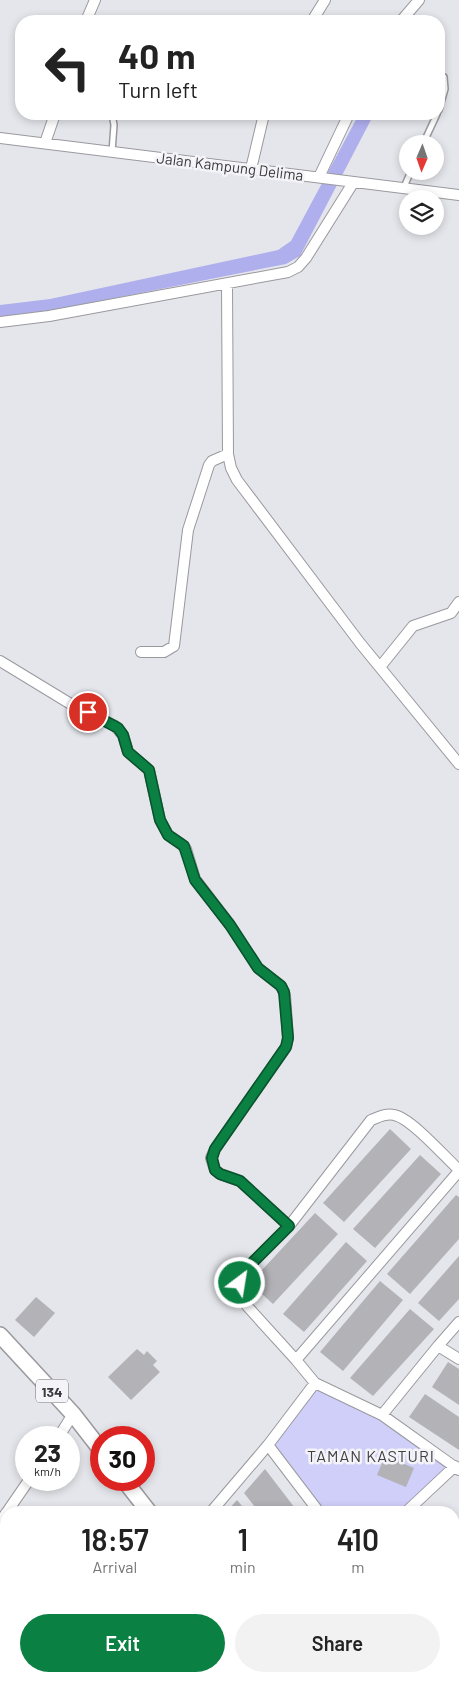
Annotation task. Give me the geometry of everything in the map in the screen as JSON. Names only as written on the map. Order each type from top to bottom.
[{"type":"main road","name":"134","points":[[0,1335],[74,1414],[90,1435]]},
{"type":"main road","points":[[133,1491],[144,1506]]},
{"type":"street","points":[[89,15],[95,0]]},
{"type":"street","points":[[316,15],[325,0]]},
{"type":"street","points":[[406,15],[419,0]]},
{"type":"street","points":[[45,144],[53,120]]},
{"type":"street","points":[[251,169],[263,120]]},
{"type":"street","points":[[320,177],[346,120]]},
{"type":"street","name":"Jalan Kampung Delima","points":[[0,138],[459,194]]},
{"type":"street","points":[[0,322],[49,316],[288,272],[298,267],[306,258],[351,182]]},
{"type":"street","points":[[227,284],[228,454],[231,468],[237,480],[380,667],[459,764]]},
{"type":"street","points":[[142,652],[164,652],[174,646],[188,530],[209,464],[228,454]]},
{"type":"street","points":[[380,667],[413,626],[451,613],[459,602]]},
{"type":"street","points":[[0,660],[74,706],[115,726],[121,731],[128,752],[149,770],[160,820],[168,835],[184,846],[195,880],[230,925],[258,968],[283,989],[285,995],[287,1044],[215,1149],[212,1158],[213,1167],[220,1174],[240,1181],[289,1226]]},
{"type":"street","points":[[296,1360],[459,1171],[408,1121],[394,1114],[383,1115],[371,1120],[289,1226],[243,1272],[240,1283],[241,1295],[247,1306],[315,1384],[382,1415],[457,1468],[413,1506]]},
{"type":"street","points":[[382,1415],[459,1322]]},
{"type":"street","points":[[438,1346],[459,1358]]},
{"type":"street","points":[[216,1506],[268,1445],[315,1384]]},
{"type":"street","points":[[66,1426],[74,1414]]},
{"type":"street","points":[[268,1445],[314,1506]]},
{"type":"street","points":[[12,1506],[22,1491]]},
{"type":"lane","points":[[112,152],[113,120]]},
{"type":"lane","points":[[427,135],[434,120]]},
{"type":"lane","points":[[404,187],[407,180]]},
{"type":"shaded area","points":[[356,120],[371,120],[300,256],[286,264],[45,312],[0,317],[0,305],[50,299],[278,250],[291,241]]},
{"type":"shaded area","points":[[314,1384],[382,1415],[455,1466],[412,1506],[314,1506],[268,1445]]},
{"type":"building","points":[[390,1129],[411,1149],[344,1222],[323,1203]]},
{"type":"building","points":[[420,1155],[441,1174],[375,1248],[353,1229]]},
{"type":"building","points":[[456,1195],[459,1197],[459,1239],[410,1294],[387,1274]]},
{"type":"building","points":[[315,1213],[338,1234],[273,1304],[250,1283]]},
{"type":"building","points":[[346,1242],[367,1261],[304,1332],[283,1314]]},
{"type":"building","points":[[459,1256],[459,1299],[439,1321],[418,1303]]},
{"type":"building","points":[[380,1281],[403,1300],[343,1371],[320,1352]]},
{"type":"building","points":[[36,1297],[55,1313],[34,1337],[15,1320]]},
{"type":"building","points":[[410,1309],[434,1329],[373,1396],[350,1378]]},
{"type":"building","points":[[137,1349],[144,1355],[147,1351],[157,1361],[153,1365],[160,1372],[131,1400],[108,1377]]},
{"type":"building","points":[[448,1362],[459,1369],[459,1405],[432,1387]]},
{"type":"building","points":[[425,1394],[459,1417],[459,1450],[409,1417]]},
{"type":"building","points":[[385,1456],[414,1468],[406,1487],[377,1475]]},
{"type":"building","points":[[265,1469],[293,1506],[254,1506],[244,1493]]},
{"type":"building","points":[[237,1500],[242,1506],[232,1506]]},
{"type":"district","name":"TAMAN KASTURI","points":[[371,1455]]},
{"type":"route","points":[[88,712],[118,728],[123,735],[128,752],[149,770],[160,820],[168,835],[184,846],[195,880],[230,925],[258,968],[281,986],[284,992],[288,1038],[286,1047],[213,1152],[212,1158],[215,1170],[220,1174],[240,1181],[289,1226],[243,1272],[240,1283]]}]
